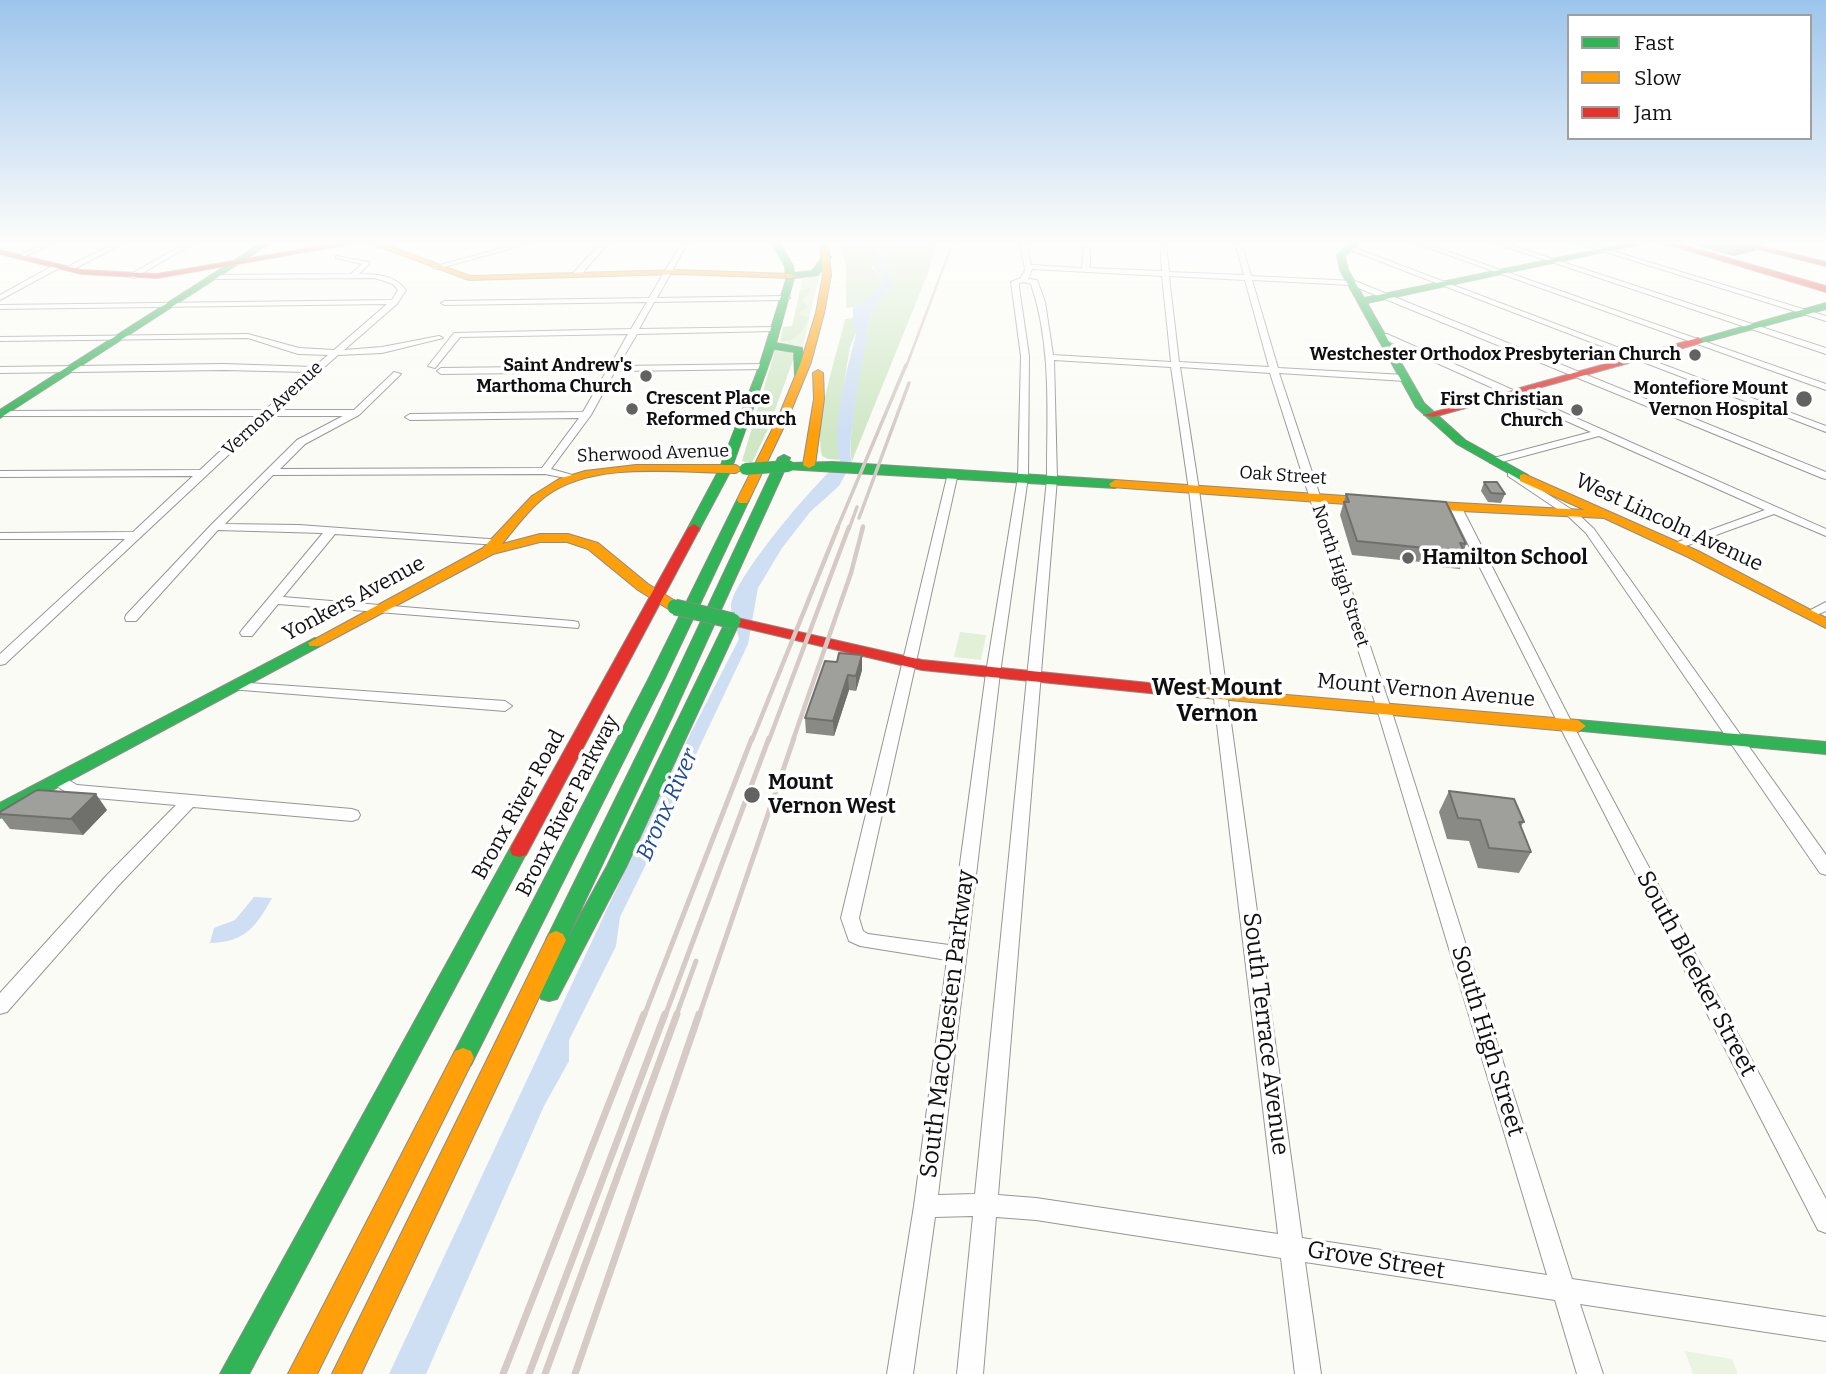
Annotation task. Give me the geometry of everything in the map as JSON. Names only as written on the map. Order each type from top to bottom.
[{"type":"main road","points":[[1,414],[166,306]]},
{"type":"main road","name":"Bronx River Road","points":[[234,1374],[725,470],[764,367],[783,306]]},
{"type":"main road","name":"Bronx River Parkway","points":[[302,1374],[650,692],[769,447],[800,376],[822,306]]},
{"type":"main road","points":[[800,421],[818,373],[835,306]]},
{"type":"main road","name":"West Lincoln Avenue","points":[[1365,306],[1429,415],[1494,461],[1676,546],[1826,624]]},
{"type":"main road","points":[[1429,415],[1826,306]]},
{"type":"main road","points":[[770,345],[799,350],[800,376]]},
{"type":"main road","points":[[809,465],[819,399],[818,373]]},
{"type":"main road","points":[[346,1374],[680,684],[790,443]]},
{"type":"main road","name":"Sherwood Avenue","points":[[493,547],[549,479],[601,472],[725,470],[809,465],[953,473]]},
{"type":"main road","name":"Oak Street","points":[[953,473],[1456,508],[1610,515]]},
{"type":"main road","name":"Yonkers Avenue","points":[[3,810],[493,547],[512,542],[531,538],[565,538],[589,544],[675,607],[733,621]]},
{"type":"main road","points":[[447,1166],[567,961],[668,759],[733,621]]},
{"type":"main road","name":"Mount Vernon Avenue","points":[[733,621],[908,662],[1034,678],[1826,748]]},
{"type":"street","points":[[0,307],[50,306]]},
{"type":"street","name":"Vernon Avenue","points":[[0,661],[266,414],[389,306]]},
{"type":"street","points":[[271,472],[549,479],[648,306]]},
{"type":"street","name":"South MacQuesten Parkway","points":[[900,1374],[925,1206],[993,673],[1023,477],[1025,356],[1018,306]]},
{"type":"street","points":[[970,1374],[1052,479],[1047,357],[1040,306]]},
{"type":"street","name":"South Terrace Avenue","points":[[1169,306],[1308,1374]]},
{"type":"street","name":"North High Street","points":[[1257,306],[1273,370],[1384,709]]},
{"type":"street","points":[[1409,306],[1826,476]]},
{"type":"street","points":[[1506,306],[1826,429]]},
{"type":"street","points":[[1597,306],[1826,387]]},
{"type":"street","points":[[1690,306],[1826,351]]},
{"type":"street","points":[[1786,306],[1826,319]]},
{"type":"street","points":[[432,366],[457,335],[775,329]]},
{"type":"street","points":[[0,339],[248,336],[298,351],[334,353],[382,350],[439,338]]},
{"type":"street","points":[[1384,336],[1826,533]]},
{"type":"street","points":[[1047,357],[1405,378]]},
{"type":"street","points":[[0,370],[225,367],[315,370]]},
{"type":"street","points":[[441,371],[764,367]]},
{"type":"street","points":[[131,618],[215,527],[301,442],[356,413],[397,374]]},
{"type":"street","points":[[1,414],[356,413]]},
{"type":"street","points":[[410,417],[586,415]]},
{"type":"street","points":[[1494,461],[1598,433]]},
{"type":"street","name":"West Lincoln Avenue","points":[[1494,461],[1573,515],[1590,531],[1826,868]]},
{"type":"street","points":[[0,474],[204,473]]},
{"type":"street","points":[[953,473],[850,918],[855,936],[866,941],[957,954]]},
{"type":"street","name":"South Bleeker Street","points":[[1456,508],[1566,725],[1826,1222]]},
{"type":"street","points":[[1676,546],[1774,510]]},
{"type":"street","points":[[215,527],[332,530],[493,547]]},
{"type":"street","points":[[247,633],[332,530]]},
{"type":"street","points":[[0,545],[6,536],[135,536]]},
{"type":"street","points":[[275,600],[573,625]]},
{"type":"street","points":[[1809,614],[1826,606]]},
{"type":"street","points":[[235,686],[505,706]]},
{"type":"street","name":"South High Street","points":[[1384,709],[1590,1374]]},
{"type":"street","points":[[58,780],[73,790],[352,815]]},
{"type":"street","points":[[0,1006],[112,881],[189,801]]},
{"type":"street","name":"Grove Street","points":[[925,1206],[984,1205],[1036,1209],[1826,1329]]},
{"type":"green space","points":[[797,306],[806,306],[799,314],[809,317],[805,327],[795,338],[780,342],[783,327],[792,326]]},
{"type":"green space","points":[[800,306],[812,306],[803,347],[781,343],[787,342],[808,317],[799,314]]},
{"type":"green space","points":[[876,306],[915,306],[852,461],[853,417],[866,333],[869,331],[872,312]]},
{"type":"green space","points":[[853,318],[856,333],[850,347],[839,414],[839,460],[828,459],[822,456],[820,442],[823,407],[845,319]]},
{"type":"green space","points":[[775,351],[795,355],[768,429],[752,463],[742,461]]},
{"type":"green space","points":[[960,632],[986,635],[981,660],[954,657]]},
{"type":"green space","points":[[1685,1351],[1732,1359],[1738,1374],[1693,1374]]},
{"type":"water","name":"Bronx River","points":[[876,306],[866,333],[867,344],[852,427],[852,462],[839,486],[810,512],[782,548],[758,588],[748,644],[663,824],[659,844],[652,852],[620,917],[616,946],[569,1040],[569,1061],[544,1106],[426,1374],[389,1374],[676,762],[739,639],[731,610],[735,593],[777,531],[813,488],[840,462],[837,432],[856,334],[853,328],[853,308]]},
{"type":"water","points":[[254,897],[272,898],[255,925],[232,940],[210,943],[214,928],[235,920]]},
{"type":"building","points":[[1484,482],[1497,482],[1505,494],[1491,493]]},
{"type":"building","points":[[1346,494],[1446,502],[1466,544],[1460,543],[1466,554],[1357,541],[1344,502],[1349,502]]},
{"type":"building","points":[[839,653],[862,655],[856,676],[848,675],[833,721],[805,718],[825,661],[837,662]]},
{"type":"building","points":[[37,790],[96,794],[71,819],[0,814]]},
{"type":"building","points":[[1449,791],[1514,799],[1524,822],[1519,822],[1531,852],[1489,848],[1480,820],[1458,818]]},
{"type":"railway","points":[[906,367],[929,306]]},
{"type":"railway","points":[[837,529],[906,365]]},
{"type":"railway","points":[[859,518],[909,383]]},
{"type":"railway","points":[[849,529],[857,507]]},
{"type":"railway","points":[[752,740],[838,527]]},
{"type":"railway","points":[[769,740],[849,527]]},
{"type":"railway","points":[[793,740],[851,573],[863,527]]},
{"type":"railway","points":[[644,1016],[752,738]]},
{"type":"railway","points":[[665,1016],[769,738]]},
{"type":"railway","points":[[699,1016],[794,738]]},
{"type":"railway","points":[[676,1016],[696,961]]},
{"type":"railway","points":[[503,1374],[644,1014]]},
{"type":"railway","points":[[529,1374],[665,1014]]},
{"type":"railway","points":[[545,1374],[677,1014]]},
{"type":"railway","points":[[575,1374],[699,1014]]},
{"type":"traffic: fast","points":[[0,415],[169,306]]},
{"type":"traffic: fast","points":[[694,528],[725,470],[764,367],[782,306]]},
{"type":"traffic: fast","points":[[1364,306],[1420,405],[1461,442],[1524,478]]},
{"type":"traffic: fast","points":[[1698,341],[1826,306]]},
{"type":"traffic: fast","points":[[770,345],[799,350],[800,376]]},
{"type":"traffic: fast","points":[[556,940],[664,717],[784,458]]},
{"type":"traffic: fast","points":[[789,466],[833,466],[1115,484]]},
{"type":"traffic: fast","points":[[745,469],[789,466]]},
{"type":"traffic: fast","points":[[463,1058],[656,680],[743,500]]},
{"type":"traffic: fast","points":[[675,607],[733,621]]},
{"type":"traffic: fast","points":[[549,992],[616,867],[733,621]]},
{"type":"traffic: fast","points":[[0,811],[315,643]]},
{"type":"traffic: fast","points":[[1578,726],[1826,748]]},
{"type":"traffic: fast","points":[[234,1374],[519,850]]},
{"type":"traffic: slow","points":[[743,500],[783,418],[806,362],[821,306]]},
{"type":"traffic: slow","points":[[809,465],[819,399],[818,373]]},
{"type":"traffic: slow","points":[[488,551],[536,498],[563,481],[585,474],[636,468],[736,469]]},
{"type":"traffic: slow","points":[[1524,478],[1693,554],[1826,624]]},
{"type":"traffic: slow","points":[[1115,484],[1374,502]]},
{"type":"traffic: slow","points":[[1420,505],[1610,515]]},
{"type":"traffic: slow","points":[[315,643],[488,551],[540,538],[568,538],[593,546],[643,587],[675,607]]},
{"type":"traffic: slow","points":[[1159,689],[1578,726]]},
{"type":"traffic: slow","points":[[346,1374],[556,940]]},
{"type":"traffic: slow","points":[[302,1374],[463,1058]]},
{"type":"traffic: jam","points":[[1429,415],[1698,341]]},
{"type":"traffic: jam","points":[[519,850],[694,528]]},
{"type":"traffic: jam","points":[[733,621],[922,665],[1159,689]]},
{"type":"place","name":"Westchester Orthodox Presbyterian Church","points":[[1695,355]]},
{"type":"place","name":"Saint Andrew's Marthoma Church","points":[[646,376]]},
{"type":"place","name":"Montefiore Mount Vernon Hospital","points":[[1804,399]]},
{"type":"place","name":"Crescent Place Reformed Church","points":[[632,409]]},
{"type":"place","name":"First Christian Church","points":[[1577,410]]},
{"type":"place","name":"Hamilton School","points":[[1408,558]]},
{"type":"place","name":"Mount Vernon West","points":[[752,795]]},
{"type":"district","name":"West Mount Vernon","points":[[1217,702]]}]
